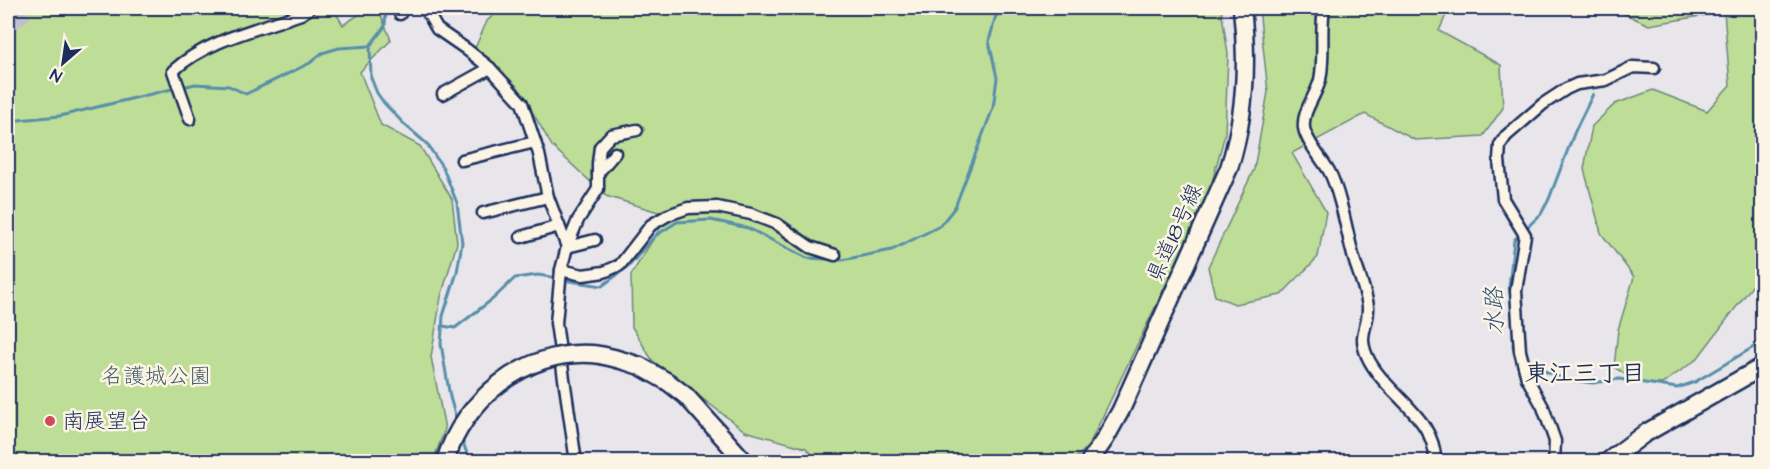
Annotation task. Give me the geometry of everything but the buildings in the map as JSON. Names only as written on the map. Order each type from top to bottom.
[{"type":"main road","name":"県道18号線","points":[[1089,462],[1121,410],[1226,176],[1235,147],[1243,106],[1246,42],[1242,8]]},
{"type":"main road","points":[[445,462],[461,424],[483,397],[499,383],[529,365],[564,356],[590,354],[615,358],[640,366],[668,382],[686,396],[745,462]]},
{"type":"main road","points":[[1607,462],[1644,434],[1762,367]]},
{"type":"street","points":[[190,119],[173,71],[185,59],[213,45],[292,13],[301,14],[310,8]]},
{"type":"street","points":[[425,8],[437,29],[490,68],[522,103],[539,154],[548,197],[567,247]]},
{"type":"street","points":[[1323,8],[1322,69],[1316,92],[1307,109],[1304,121],[1305,131],[1334,180],[1342,208],[1368,309],[1363,333],[1367,356],[1390,389],[1425,427],[1435,451],[1435,462]]},
{"type":"street","points":[[1554,462],[1555,441],[1543,406],[1527,378],[1520,351],[1516,291],[1525,235],[1503,199],[1499,160],[1500,145],[1506,136],[1543,104],[1566,89],[1577,84],[1606,80],[1633,66],[1654,68]]},
{"type":"street","points":[[443,94],[490,68]]},
{"type":"street","points":[[576,462],[556,323],[561,271],[567,247],[578,220],[598,189],[600,147],[612,135],[637,130]]},
{"type":"street","points":[[462,160],[535,142]]},
{"type":"street","points":[[598,173],[615,153]]},
{"type":"street","points":[[483,213],[548,197]]},
{"type":"street","points":[[561,271],[583,275],[604,272],[620,265],[651,225],[668,215],[688,208],[717,207],[751,214],[777,224],[810,247],[835,255]]},
{"type":"street","points":[[521,237],[560,226]]},
{"type":"street","points":[[567,247],[595,240]]},
{"type":"green space","name":"名護城公園","points":[[8,8],[333,8],[343,25],[369,8],[378,8],[391,40],[360,72],[381,125],[420,146],[452,199],[457,243],[441,297],[431,357],[445,429],[433,461],[8,461]]},
{"type":"green space","points":[[501,8],[1221,8],[1228,54],[1225,134],[1208,197],[1089,445],[1073,461],[818,461],[806,448],[745,431],[652,360],[632,327],[631,275],[668,215],[606,196],[552,146],[518,87],[475,48],[487,21]]},
{"type":"green space","points":[[1259,8],[1449,8],[1439,31],[1501,65],[1503,108],[1483,136],[1415,140],[1365,114],[1292,153],[1326,212],[1318,257],[1281,295],[1235,304],[1215,296],[1208,267],[1254,169],[1268,92]]},
{"type":"green space","points":[[1611,8],[1762,8],[1762,273],[1697,359],[1662,384],[1639,383],[1614,367],[1618,330],[1634,277],[1601,233],[1584,169],[1592,126],[1615,104],[1653,90],[1707,111],[1730,85],[1724,12],[1649,25]]},
{"type":"waterway","points":[[386,8],[385,26],[370,46],[371,78],[384,103],[427,144],[443,168],[457,203],[462,243],[457,272],[443,316],[441,344],[450,397],[457,422]]},
{"type":"waterway","points":[[563,280],[602,286],[629,266],[655,236],[677,222],[711,220],[748,228],[807,258],[842,260],[892,250],[940,226],[955,207],[993,108],[997,78],[989,41],[998,8]]},
{"type":"waterway","points":[[183,87],[195,84],[229,86],[246,94],[310,63],[322,53],[339,48],[370,46]]},
{"type":"waterway","points":[[8,121],[60,116],[176,88]]},
{"type":"waterway","name":"水路","points":[[1512,301],[1509,287],[1514,240],[1541,214],[1575,131],[1593,94]]},
{"type":"waterway","points":[[443,326],[455,328],[494,298],[515,278],[538,275],[557,278]]},
{"type":"waterway","name":"水路","points":[[1514,334],[1513,346],[1516,354]]},
{"type":"waterway","name":"水路","points":[[1527,364],[1567,380],[1593,383],[1619,379],[1677,388],[1695,382],[1762,342]]},
{"type":"waterway","points":[[461,437],[470,462]]},
{"type":"tunnel","points":[[8,23],[26,8]]},
{"type":"place","name":"南展望台","points":[[50,421]]},
{"type":"district","name":"東江三丁目","points":[[1585,374]]}]
